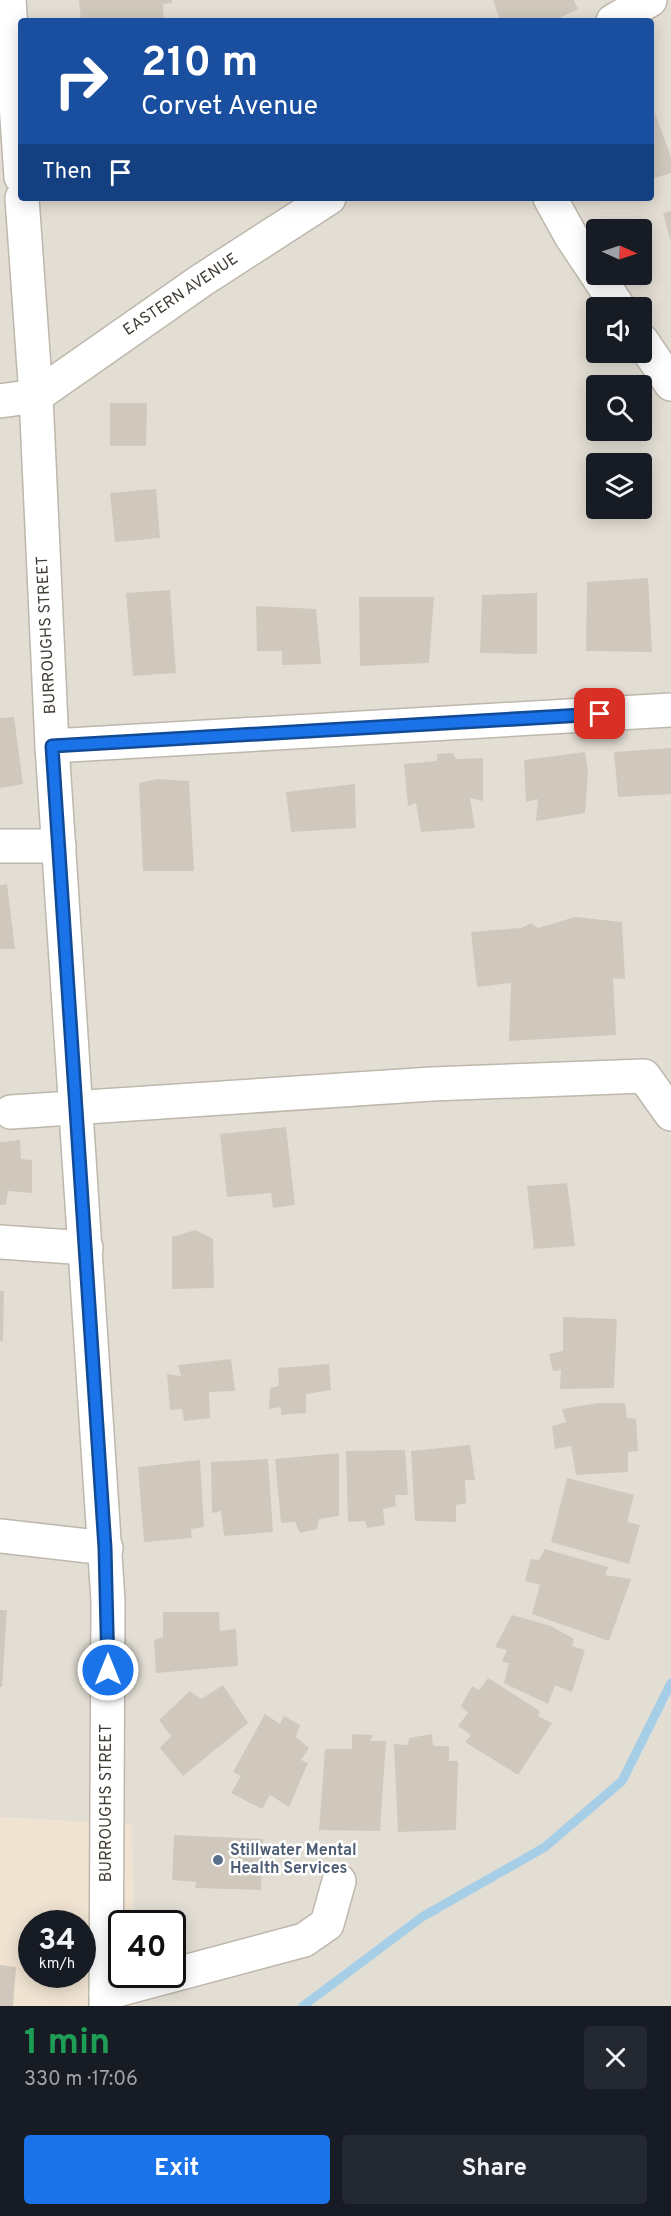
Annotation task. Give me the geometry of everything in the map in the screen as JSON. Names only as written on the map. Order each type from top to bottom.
[{"type":"street","points":[[9,0],[18,133]]},
{"type":"street","name":"BURROUGHS STREET","points":[[22,201],[36,396],[52,746],[108,1601],[106,2000]]},
{"type":"street","name":"EASTERN AVENUE","points":[[36,396],[202,280],[324,201]]},
{"type":"street","points":[[552,201],[571,236],[612,297]]},
{"type":"street","points":[[652,356],[671,384]]},
{"type":"street","points":[[0,401],[36,396]]},
{"type":"street","points":[[52,746],[671,710]]},
{"type":"street","points":[[0,846],[59,846]]},
{"type":"street","points":[[11,1112],[432,1084],[644,1076],[671,1114]]},
{"type":"street","points":[[0,1242],[86,1248]]},
{"type":"street","points":[[0,1536],[105,1548]]},
{"type":"street","points":[[106,2000],[304,1940],[327,1924],[339,1881]]},
{"type":"shaded area","points":[[0,0],[671,0],[671,2006],[136,2006],[135,1988],[186,1988],[186,1910],[134,1910],[131,1825],[0,1817]]},
{"type":"shaded area","points":[[0,1817],[132,1825],[134,1910],[108,1910],[108,1988],[135,1988],[136,2006],[0,2006]]},
{"type":"building","points":[[79,0],[172,0],[172,3],[163,4],[164,18],[81,18]]},
{"type":"building","points":[[493,0],[574,0],[578,9],[559,18],[499,18]]},
{"type":"building","points":[[654,111],[671,157],[671,173],[654,178]]},
{"type":"building","points":[[671,211],[671,239],[670,239],[663,213]]},
{"type":"building","points":[[110,403],[147,403],[146,446],[110,446]]},
{"type":"building","points":[[156,489],[160,538],[115,542],[110,493]]},
{"type":"building","points":[[648,578],[652,652],[586,651],[587,582]]},
{"type":"building","points":[[170,590],[176,673],[133,676],[126,593]]},
{"type":"building","points":[[537,593],[537,654],[480,653],[482,595]]},
{"type":"building","points":[[359,597],[434,597],[429,663],[360,666]]},
{"type":"building","points":[[256,606],[316,609],[321,664],[282,665],[282,651],[257,651]]},
{"type":"building","points":[[14,717],[23,784],[0,788],[0,718]]},
{"type":"building","points":[[671,748],[671,794],[618,797],[614,752]]},
{"type":"building","points":[[585,752],[588,772],[585,813],[536,821],[538,799],[526,802],[524,760]]},
{"type":"building","points":[[453,753],[456,759],[483,758],[483,801],[470,798],[475,828],[421,832],[416,803],[408,806],[404,764],[437,761],[437,754]]},
{"type":"building","points":[[157,779],[189,781],[194,871],[143,871],[139,783]]},
{"type":"building","points":[[355,784],[356,828],[291,832],[286,792]]},
{"type":"building","points":[[7,884],[15,949],[0,949],[0,885]]},
{"type":"building","points":[[575,917],[622,922],[625,979],[613,978],[616,1035],[509,1041],[511,983],[477,987],[471,932],[521,928],[531,923],[538,928]]},
{"type":"building","points":[[286,1127],[295,1205],[273,1208],[271,1193],[227,1197],[220,1134]]},
{"type":"building","points":[[20,1140],[21,1159],[32,1160],[32,1193],[8,1191],[6,1205],[0,1205],[0,1142]]},
{"type":"building","points":[[567,1183],[575,1246],[534,1249],[527,1186]]},
{"type":"building","points":[[195,1230],[213,1239],[214,1288],[172,1289],[172,1237]]},
{"type":"building","points":[[0,1291],[4,1291],[3,1341],[0,1341]]},
{"type":"building","points":[[563,1317],[617,1319],[614,1388],[560,1389],[561,1370],[553,1371],[549,1354],[563,1351]]},
{"type":"building","points":[[231,1359],[235,1391],[209,1392],[210,1418],[184,1421],[182,1409],[170,1410],[167,1374],[181,1376],[178,1365]]},
{"type":"building","points":[[329,1364],[331,1390],[306,1394],[306,1413],[281,1415],[281,1407],[269,1409],[270,1388],[279,1386],[278,1368]]},
{"type":"building","points":[[598,1403],[625,1403],[627,1418],[636,1419],[638,1451],[628,1452],[628,1472],[576,1475],[571,1446],[555,1449],[552,1426],[566,1422],[562,1409]]},
{"type":"building","points":[[470,1445],[475,1480],[465,1480],[466,1503],[456,1505],[456,1522],[415,1521],[411,1451]]},
{"type":"building","points":[[405,1450],[408,1495],[395,1495],[396,1506],[383,1509],[385,1525],[367,1528],[365,1521],[348,1522],[346,1451]]},
{"type":"building","points":[[339,1453],[339,1516],[319,1519],[317,1529],[300,1533],[295,1522],[281,1523],[275,1459]]},
{"type":"building","points":[[268,1459],[273,1532],[224,1536],[221,1511],[212,1513],[211,1462]]},
{"type":"building","points":[[200,1460],[204,1527],[191,1529],[192,1538],[144,1542],[138,1467]]},
{"type":"building","points":[[567,1478],[634,1495],[627,1522],[640,1525],[629,1564],[551,1542]]},
{"type":"building","points":[[545,1549],[608,1567],[605,1575],[631,1579],[609,1641],[532,1614],[540,1585],[525,1581],[531,1559],[539,1560]]},
{"type":"building","points":[[0,1610],[7,1610],[2,1687],[0,1687]]},
{"type":"building","points":[[163,1612],[219,1612],[220,1631],[236,1629],[238,1666],[156,1673],[154,1640],[163,1637]]},
{"type":"building","points":[[512,1615],[551,1626],[574,1639],[572,1646],[585,1650],[572,1692],[555,1685],[548,1704],[504,1683],[509,1663],[502,1662],[507,1650],[495,1647]]},
{"type":"building","points":[[488,1678],[540,1711],[538,1716],[552,1723],[518,1775],[465,1742],[471,1735],[458,1726],[468,1713],[461,1706],[472,1686],[479,1690]]},
{"type":"building","points":[[223,1685],[248,1723],[183,1776],[160,1748],[171,1736],[159,1720],[190,1691],[201,1699]]},
{"type":"building","points":[[265,1714],[280,1724],[284,1716],[300,1725],[296,1737],[309,1748],[301,1760],[308,1763],[289,1807],[270,1795],[262,1809],[231,1793],[241,1776],[233,1772]]},
{"type":"building","points":[[352,1734],[373,1735],[370,1741],[386,1741],[380,1831],[319,1830],[325,1749],[352,1749]]},
{"type":"building","points":[[432,1734],[433,1746],[449,1746],[449,1761],[458,1761],[456,1830],[398,1832],[394,1744],[408,1745],[409,1738]]},
{"type":"building","name":"Stillwater Mental Health Services","points":[[174,1835],[263,1839],[261,1890],[195,1888],[196,1882],[172,1880]]},
{"type":"building","points":[[0,1965],[16,1967],[13,2006],[0,2006]]},
{"type":"waterway","points":[[303,2006],[422,1917],[545,1847],[622,1781],[671,1683]]},
{"type":"place","name":"Stillwater Mental Health Services","points":[[218,1860]]},
{"type":"route","points":[[108,1670],[105,1548],[52,746],[600,714]]}]
